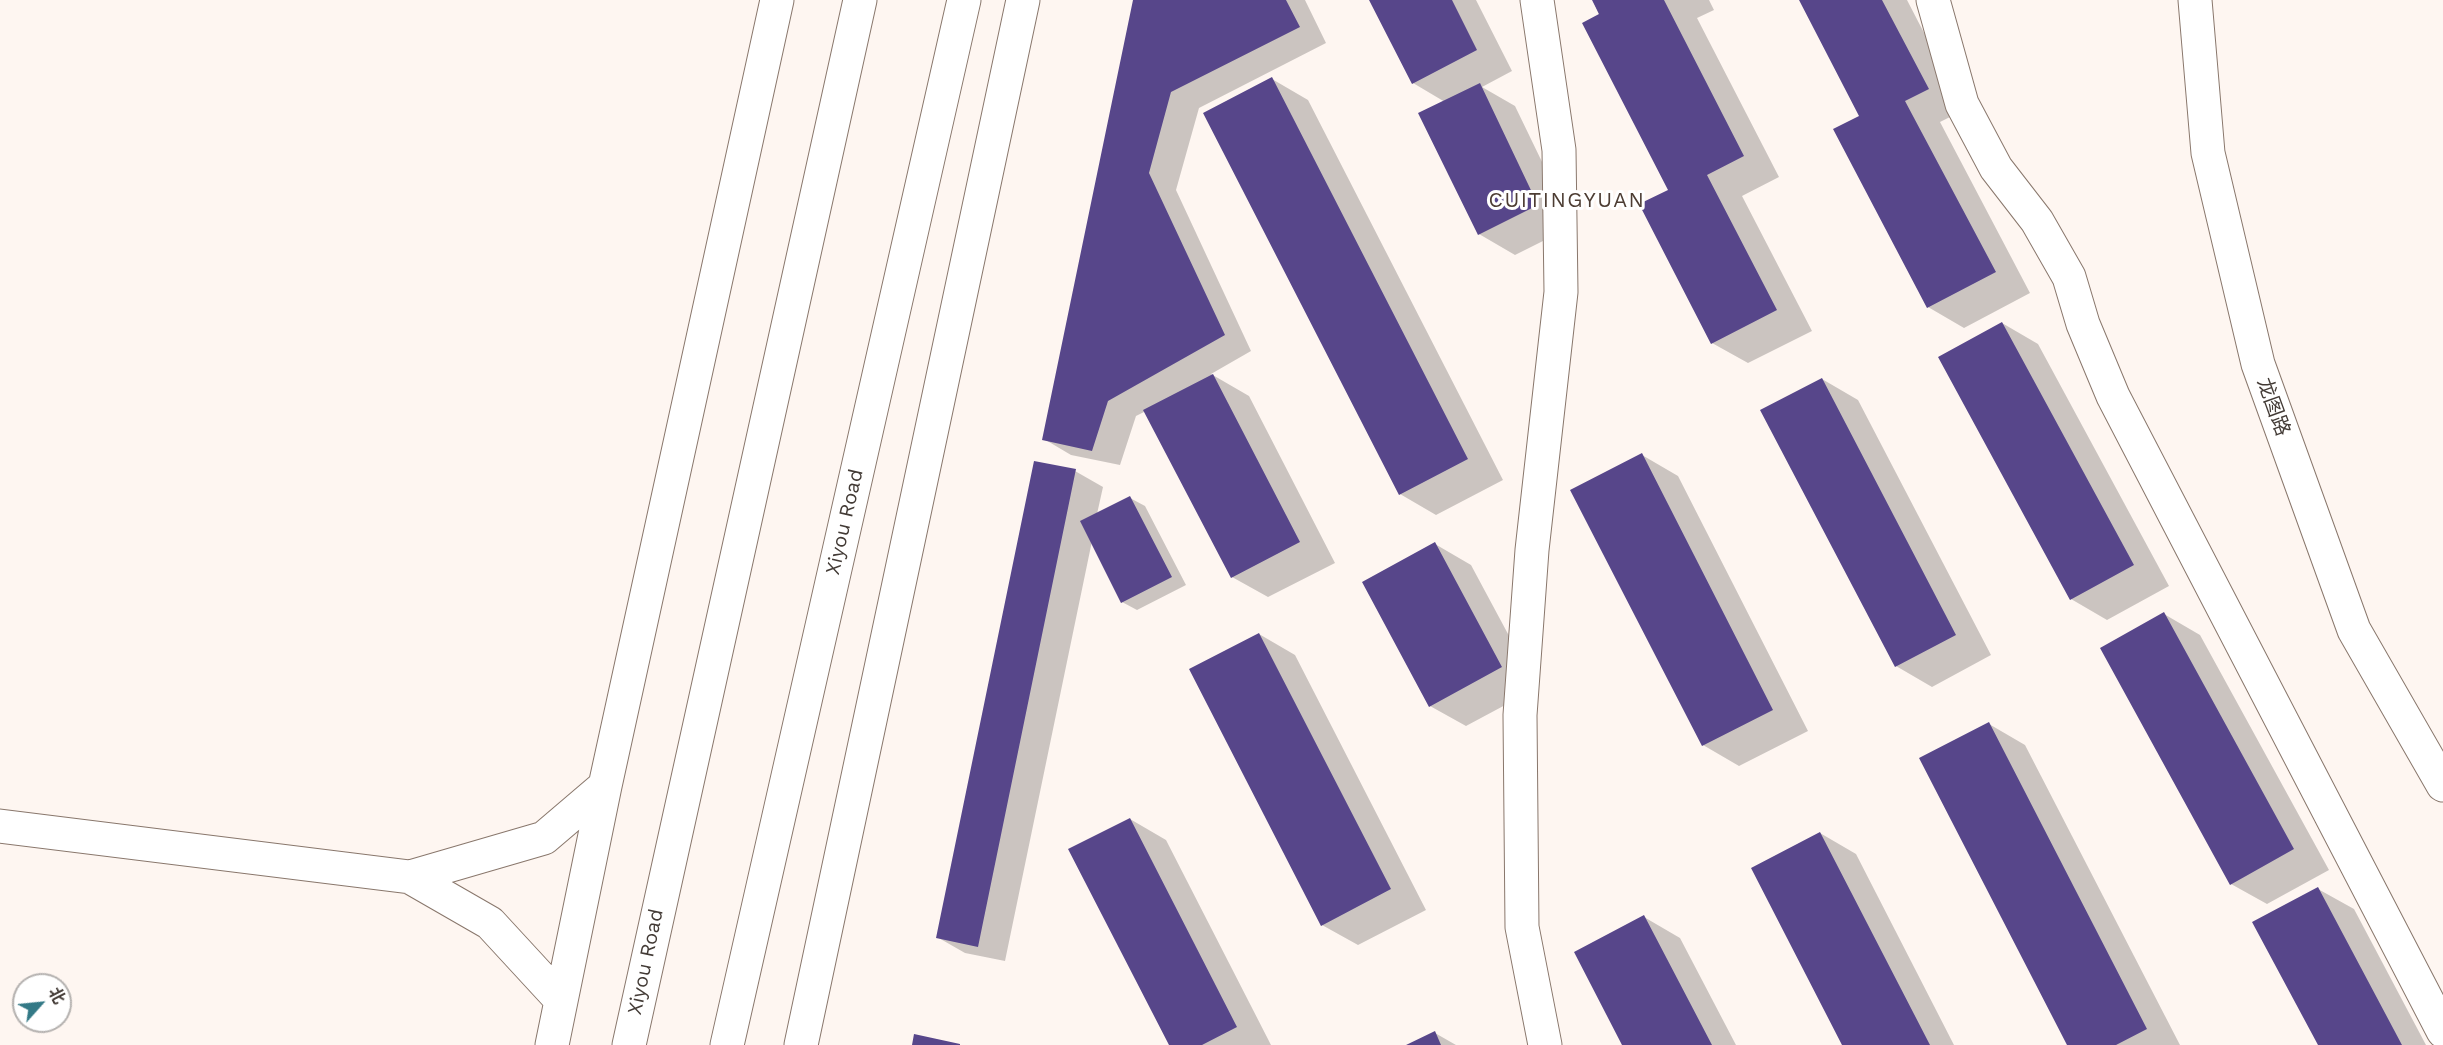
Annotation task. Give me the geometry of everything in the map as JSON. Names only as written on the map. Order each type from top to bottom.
[{"type":"street","points":[[552,1045],[605,786],[777,0]]},
{"type":"street","name":"Xiyou Road","points":[[629,1045],[860,0]]},
{"type":"street","name":"Xiyou Road","points":[[727,1045],[964,0]]},
{"type":"street","points":[[801,1045],[1023,0]]},
{"type":"street","points":[[1537,0],[1559,150],[1561,292],[1532,550],[1520,715],[1522,927],[1545,1045]]},
{"type":"street","points":[[1933,0],[1962,104],[1996,168],[2037,221],[2069,277],[2083,324],[2113,396],[2443,1031]]},
{"type":"street","name":"龙图路","points":[[2195,0],[2208,153],[2258,364],[2354,630],[2443,785]]},
{"type":"street","points":[[410,877],[544,838],[605,786]]},
{"type":"street","points":[[0,826],[410,877],[490,923],[561,1000]]},
{"type":"building","points":[[1133,0],[1286,0],[1300,27],[1171,92],[1149,173],[1225,335],[1108,401],[1092,451],[1042,440]]},
{"type":"building","points":[[1369,0],[1452,0],[1477,50],[1412,84]]},
{"type":"building","points":[[1592,0],[1664,0],[1744,156],[1707,175],[1777,310],[1711,344],[1639,204],[1668,190],[1582,23],[1599,14]]},
{"type":"building","points":[[1799,0],[1882,0],[1929,89],[1905,101],[1996,272],[1927,308],[1833,129],[1859,116]]},
{"type":"building","points":[[1272,77],[1468,459],[1399,495],[1203,113]]},
{"type":"building","points":[[1480,83],[1538,205],[1478,235],[1418,113]]},
{"type":"building","points":[[2002,322],[2134,565],[2070,600],[1938,357]]},
{"type":"building","points":[[1213,374],[1300,542],[1231,578],[1143,410]]},
{"type":"building","points":[[1822,378],[1956,635],[1895,667],[1760,410]]},
{"type":"building","points":[[1642,453],[1773,710],[1702,746],[1570,490]]},
{"type":"building","points":[[1034,461],[1076,469],[978,947],[936,938]]},
{"type":"building","points":[[1130,496],[1172,577],[1121,603],[1080,521]]},
{"type":"building","points":[[1435,542],[1502,667],[1429,707],[1362,582]]},
{"type":"building","points":[[2164,612],[2294,849],[2230,885],[2100,648]]},
{"type":"building","points":[[1259,633],[1391,889],[1321,926],[1189,669]]},
{"type":"building","points":[[1989,722],[2147,1029],[2116,1045],[2067,1045],[1919,758]]},
{"type":"building","points":[[1130,818],[1237,1027],[1202,1045],[1169,1045],[1068,849]]},
{"type":"building","points":[[1820,832],[1930,1045],[1842,1045],[1751,868]]},
{"type":"building","points":[[2318,887],[2402,1045],[2318,1045],[2252,922]]},
{"type":"building","points":[[1644,915],[1712,1045],[1622,1045],[1574,952]]},
{"type":"building","points":[[1435,1031],[1441,1045],[1406,1045]]},
{"type":"building","points":[[914,1034],[960,1044],[960,1045],[912,1045]]},
{"type":"district","name":"CUITINGYUAN","points":[[1567,201]]}]
